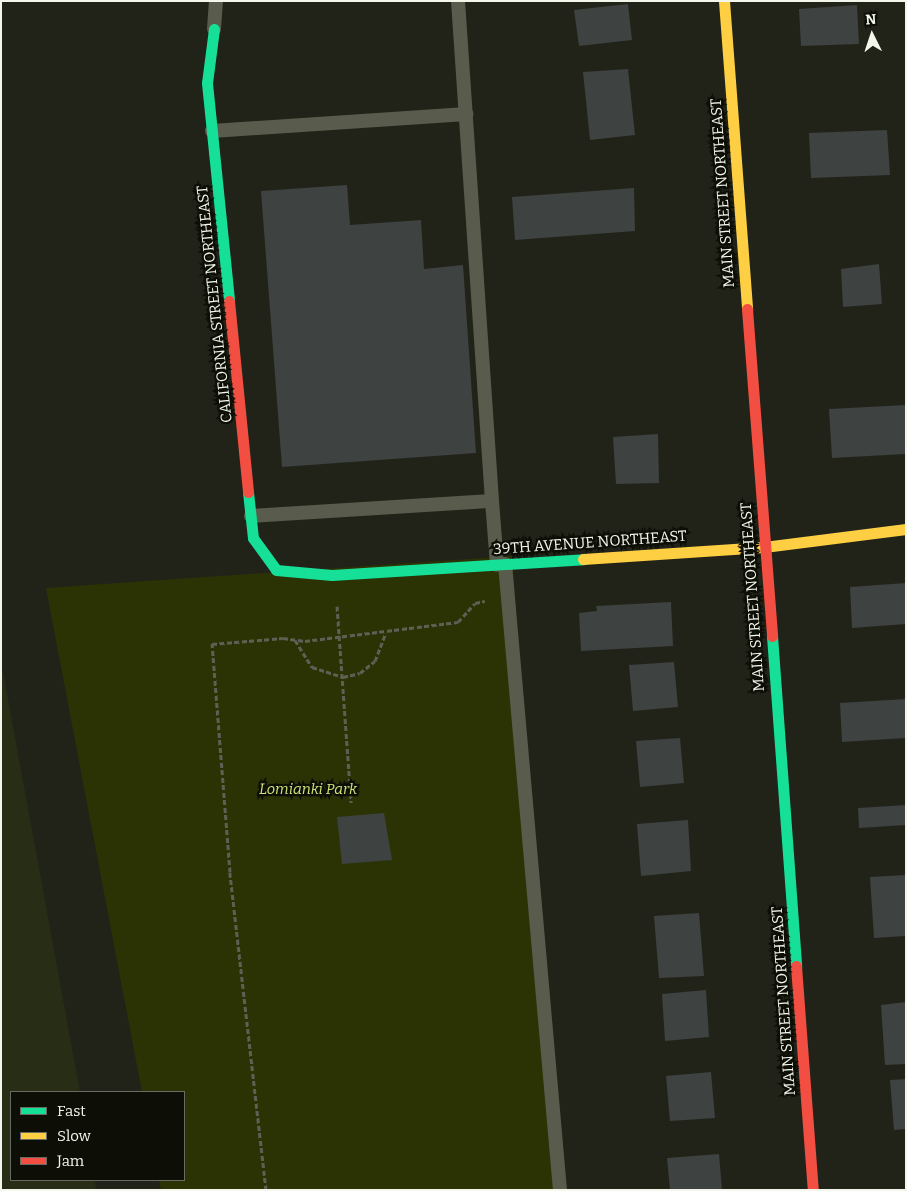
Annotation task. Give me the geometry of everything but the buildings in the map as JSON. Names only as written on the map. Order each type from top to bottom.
[{"type":"street","name":"MAIN STREET NORTHEAST","points":[[724,1],[813,1190]]},
{"type":"street","name":"CALIFORNIA STREET NORTHEAST","points":[[214,29],[207,83],[253,538],[276,570]]},
{"type":"street","name":"39TH AVENUE NORTHEAST","points":[[276,570],[332,576],[764,547],[906,529]]},
{"type":"lane","points":[[214,29],[216,1]]},
{"type":"lane","points":[[458,1],[492,501],[508,600],[560,1190]]},
{"type":"lane","points":[[212,131],[466,114]]},
{"type":"lane","points":[[251,516],[492,501]]},
{"type":"path","points":[[336,600],[351,803]]},
{"type":"path","points":[[266,1190],[230,872],[212,644],[294,639],[305,642],[386,633],[458,622],[475,603],[508,600]]},
{"type":"path","points":[[294,639],[312,666],[343,677],[360,673],[374,661],[386,633]]},
{"type":"shaded area","points":[[1,661],[80,1091],[10,1091],[10,1181],[95,1181],[96,1190],[1,1190]]},
{"type":"green space","name":"Lomianki Park","points":[[512,556],[556,1190],[161,1190],[159,1181],[185,1181],[185,1091],[142,1091],[46,588]]},
{"type":"traffic: fast","points":[[214,29],[207,83],[229,301]]},
{"type":"traffic: fast","points":[[248,492],[253,538],[276,570],[332,575],[583,559]]},
{"type":"traffic: fast","points":[[772,636],[796,966]]},
{"type":"traffic: slow","points":[[724,1],[747,309]]},
{"type":"traffic: slow","points":[[583,559],[764,547],[906,529]]},
{"type":"traffic: jam","points":[[229,301],[248,492]]},
{"type":"traffic: jam","points":[[747,309],[772,636]]},
{"type":"traffic: jam","points":[[796,966],[813,1190]]}]
